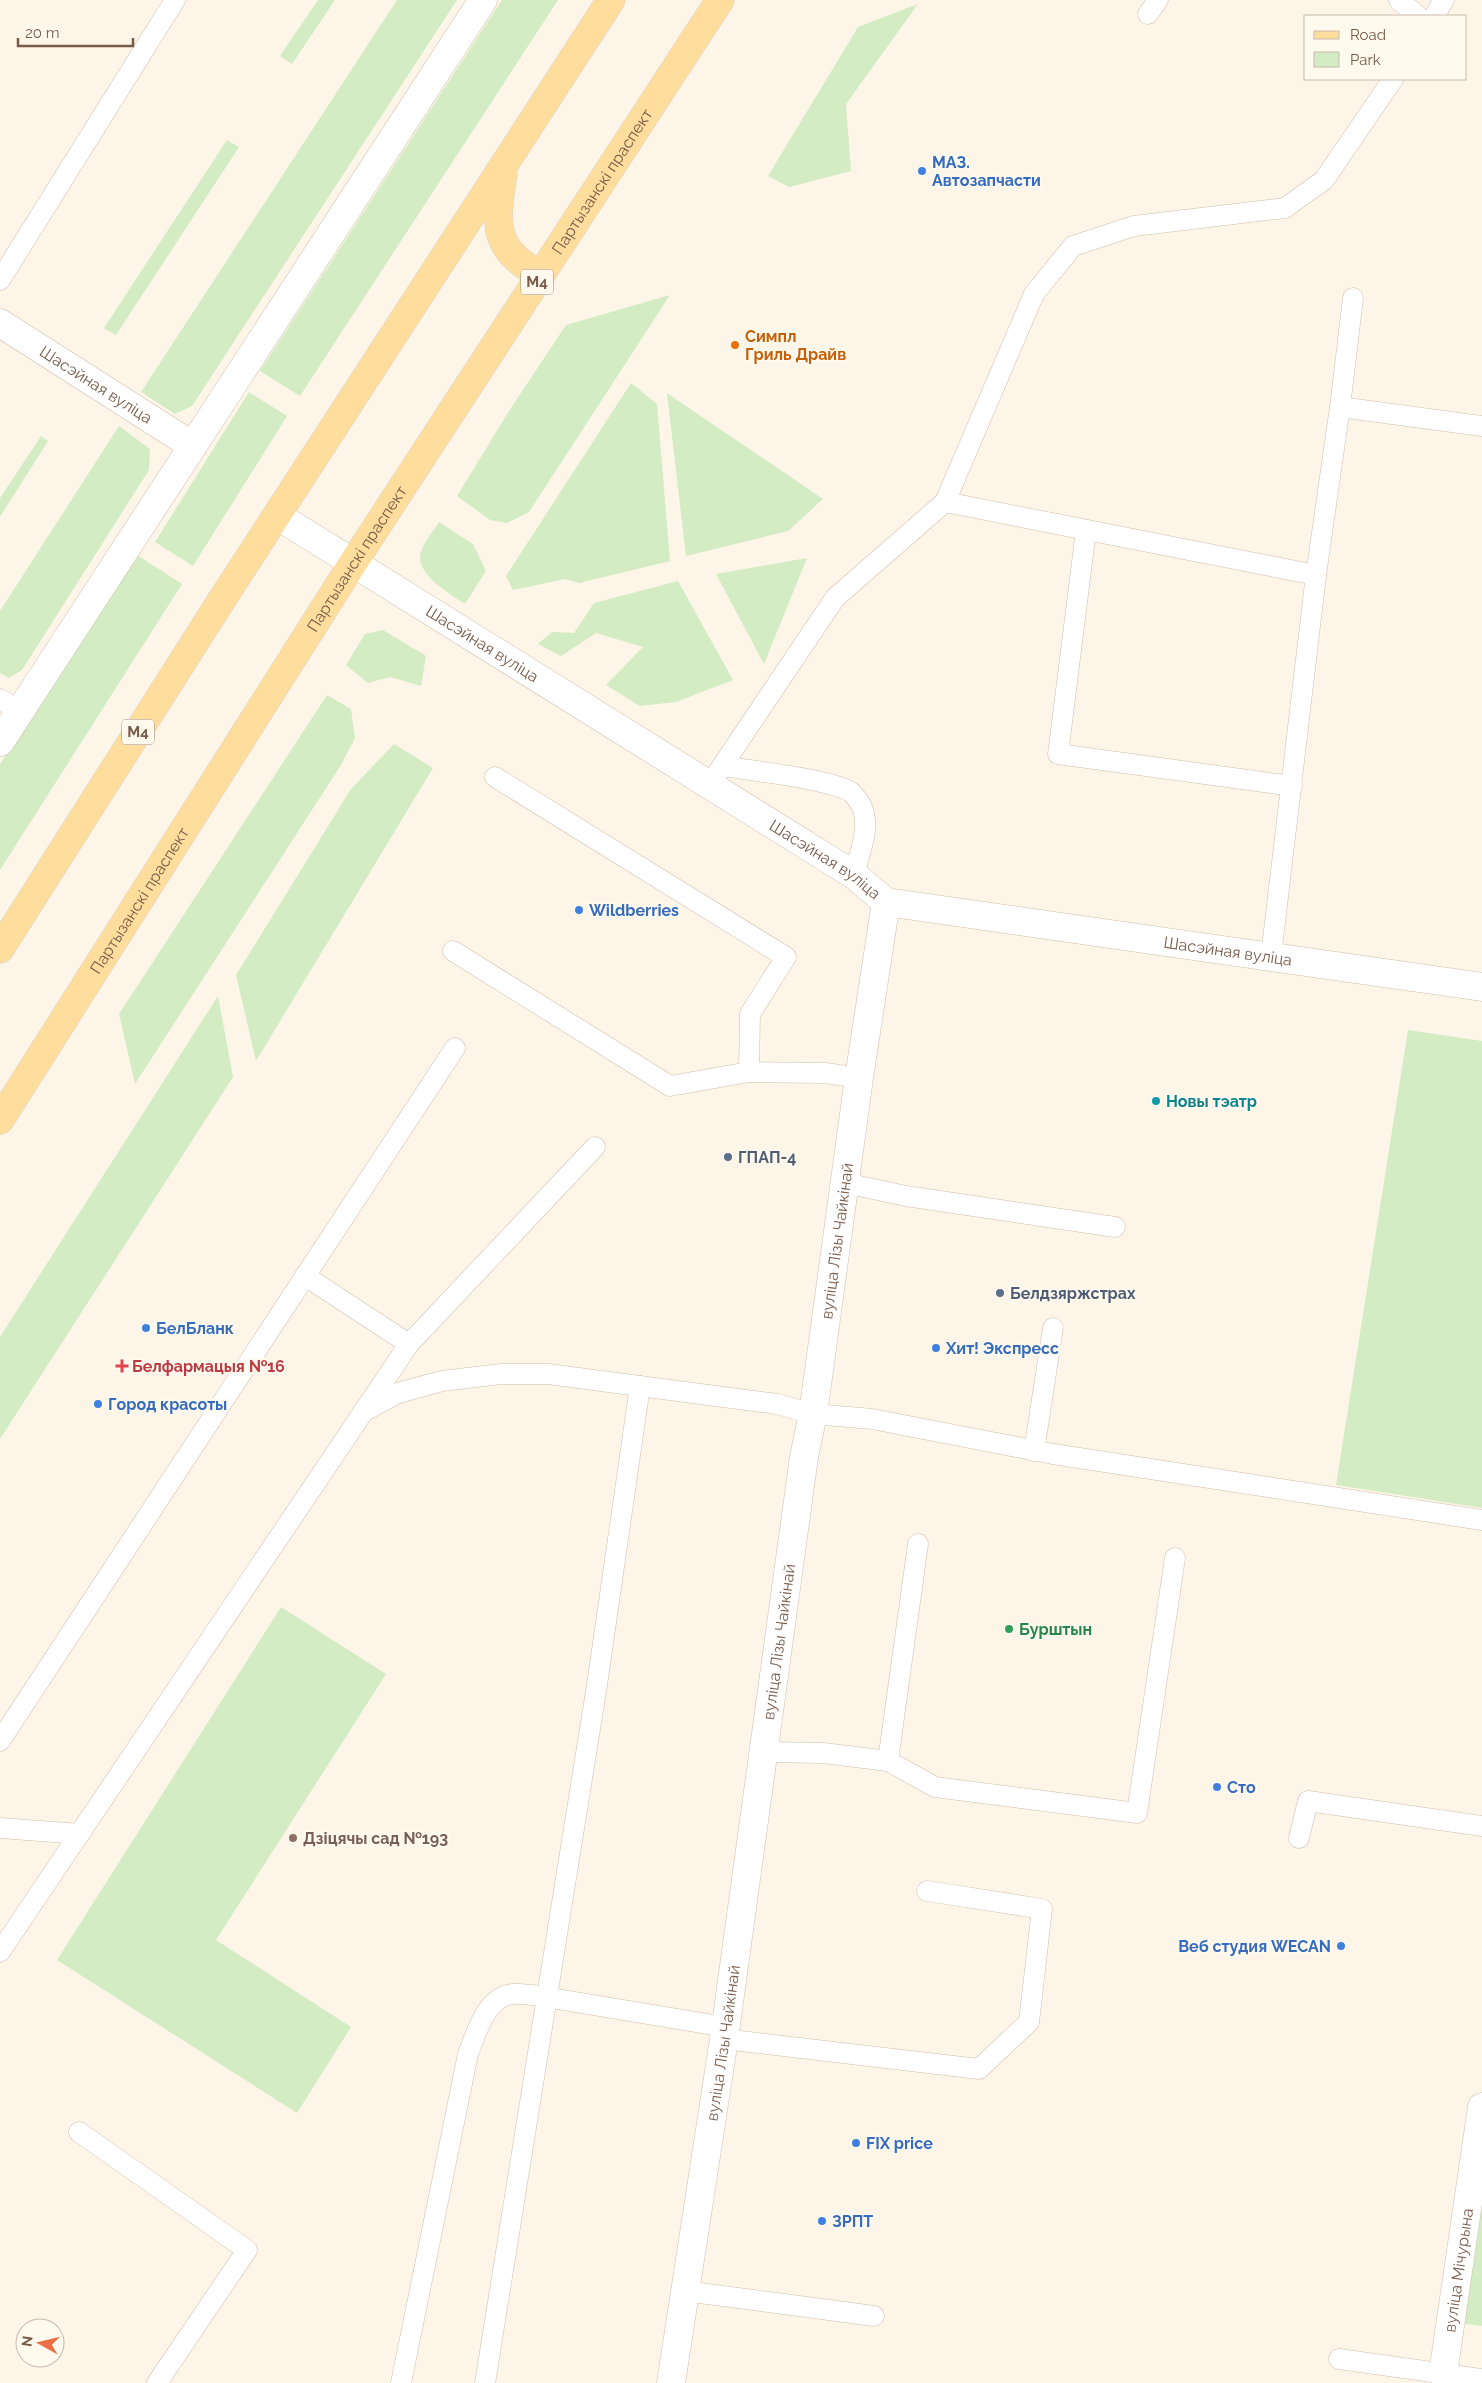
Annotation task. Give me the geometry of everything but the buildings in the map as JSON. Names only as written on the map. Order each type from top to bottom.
[{"type":"main road","name":"М4","points":[[0,949],[221,601],[278,516],[611,0]]},
{"type":"main road","name":"Партызанскі праспект","points":[[0,1120],[353,563],[720,0]]},
{"type":"main road","points":[[505,164],[496,213],[498,232],[509,251],[524,266],[541,275]]},
{"type":"street","points":[[0,742],[10,706],[193,446],[483,0]]},
{"type":"street","name":"Шасэйная вуліца","points":[[0,323],[193,446]]},
{"type":"street","name":"Шасэйная вуліца","points":[[278,516],[353,563],[717,775],[854,875],[886,902],[1482,987]]},
{"type":"street","name":"вуліца Лізы Чайкінай","points":[[671,2383],[725,2033],[804,1457],[813,1414],[859,1078],[886,902]]},
{"type":"street","name":"вуліца Мічурына","points":[[1442,2378],[1482,2107]]},
{"type":"lane","points":[[0,280],[175,0]]},
{"type":"lane","points":[[1399,0],[1417,15]]},
{"type":"lane","points":[[1435,15],[1444,0]]},
{"type":"lane","points":[[854,875],[864,839],[864,824],[862,808],[852,793],[834,785],[717,775],[835,598],[945,502],[1034,294],[1073,246],[1134,226],[1285,208],[1324,180],[1392,80]]},
{"type":"lane","points":[[1271,956],[1316,575],[1340,407],[1353,298]]},
{"type":"lane","points":[[1340,407],[1482,426]]},
{"type":"lane","points":[[945,502],[1316,575]]},
{"type":"lane","points":[[1086,530],[1058,754],[1292,786]]},
{"type":"lane","points":[[495,777],[786,957],[750,1014],[749,1072]]},
{"type":"lane","points":[[454,950],[670,1086],[749,1072],[825,1072],[859,1078]]},
{"type":"lane","points":[[0,1741],[455,1048]]},
{"type":"lane","points":[[0,1952],[409,1344],[595,1147]]},
{"type":"lane","points":[[845,1182],[906,1196],[1115,1227]]},
{"type":"lane","points":[[305,1276],[409,1344]]},
{"type":"lane","points":[[1034,1451],[1053,1328]]},
{"type":"lane","points":[[363,1412],[398,1393],[442,1381],[501,1374],[548,1374],[777,1404],[813,1414],[872,1419],[1034,1451],[1482,1520]]},
{"type":"lane","points":[[485,2383],[597,1685],[640,1386]]},
{"type":"lane","points":[[888,1761],[918,1544]]},
{"type":"lane","points":[[765,1752],[823,1753],[888,1761],[935,1787],[1137,1812],[1175,1558]]},
{"type":"lane","points":[[1299,1838],[1308,1801],[1482,1826]]},
{"type":"lane","points":[[0,1828],[80,1834]]},
{"type":"lane","points":[[401,2383],[468,2054],[484,2014],[498,2001],[511,1994],[548,1998],[687,2019],[725,2033],[979,2069],[1029,2022],[1042,1909],[927,1891]]},
{"type":"lane","points":[[79,2132],[247,2250],[157,2383]]},
{"type":"lane","points":[[685,2291],[874,2316]]},
{"type":"lane","points":[[1339,2359],[1442,2378],[1482,2379]]},
{"type":"green space","points":[[318,0],[335,0],[292,64],[280,56]]},
{"type":"green space","points":[[397,0],[457,0],[192,406],[175,414],[141,392]]},
{"type":"green space","points":[[502,0],[558,0],[300,396],[260,371]]},
{"type":"green space","points":[[918,4],[846,104],[851,171],[789,187],[768,176],[858,27]]},
{"type":"green space","points":[[227,140],[239,147],[116,335],[104,328]]},
{"type":"green space","points":[[670,295],[529,512],[507,523],[490,520],[457,496],[509,411],[566,325]]},
{"type":"green space","points":[[631,383],[657,404],[670,561],[579,583],[565,579],[513,590],[506,576]]},
{"type":"green space","points":[[249,392],[287,416],[193,566],[155,542]]},
{"type":"green space","points":[[667,393],[823,499],[788,531],[686,556]]},
{"type":"green space","points":[[119,426],[150,449],[149,470],[22,670],[9,678],[0,673],[0,611]]},
{"type":"green space","points":[[41,436],[48,441],[0,517],[0,498]]},
{"type":"green space","points":[[439,522],[473,544],[486,571],[465,604],[434,581],[422,566],[420,558],[422,549]]},
{"type":"green space","points":[[137,555],[182,584],[0,870],[0,764]]},
{"type":"green space","points":[[807,558],[764,664],[716,574]]},
{"type":"green space","points":[[678,581],[733,680],[676,702],[640,706],[606,685],[643,647],[596,633],[561,656],[538,644],[552,632],[574,633],[594,603]]},
{"type":"green space","points":[[383,630],[426,656],[421,686],[390,677],[368,683],[346,665],[365,634]]},
{"type":"green space","points":[[327,695],[351,709],[355,738],[341,765],[135,1084],[119,1014]]},
{"type":"green space","points":[[394,744],[433,768],[256,1061],[236,975],[351,789]]},
{"type":"green space","points":[[218,996],[233,1077],[0,1439],[0,1337]]},
{"type":"green space","points":[[1408,1030],[1482,1041],[1482,1508],[1336,1485]]},
{"type":"green space","points":[[281,1607],[386,1674],[216,1940],[351,2027],[297,2113],[57,1960]]},
{"type":"green space","points":[[1482,2160],[1482,2326],[1458,2323]]},
{"type":"place","name":"МАЗ. Автозапчасти","points":[[922,171]]},
{"type":"place","name":"Симпл Гриль Драйв","points":[[735,345]]},
{"type":"place","name":"Wildberries","points":[[579,910]]},
{"type":"place","name":"Новы тэатр","points":[[1156,1101]]},
{"type":"place","name":"ГПАП-4","points":[[728,1157]]},
{"type":"place","name":"Белдзяржстрах","points":[[1000,1293]]},
{"type":"place","name":"БелБланк","points":[[146,1328]]},
{"type":"place","name":"Хит! Экспресс","points":[[936,1348]]},
{"type":"place","name":"Белфармацыя №16","points":[[122,1366]]},
{"type":"place","name":"Город красоты","points":[[98,1404]]},
{"type":"place","name":"Бурштын","points":[[1009,1629]]},
{"type":"place","name":"Сто","points":[[1217,1787]]},
{"type":"place","name":"Дзіцячы сад №193","points":[[293,1838]]},
{"type":"place","name":"Веб студия WECAN","points":[[1341,1946]]},
{"type":"place","name":"FIX price","points":[[856,2143]]},
{"type":"place","name":"ЗРПТ","points":[[822,2221]]}]
